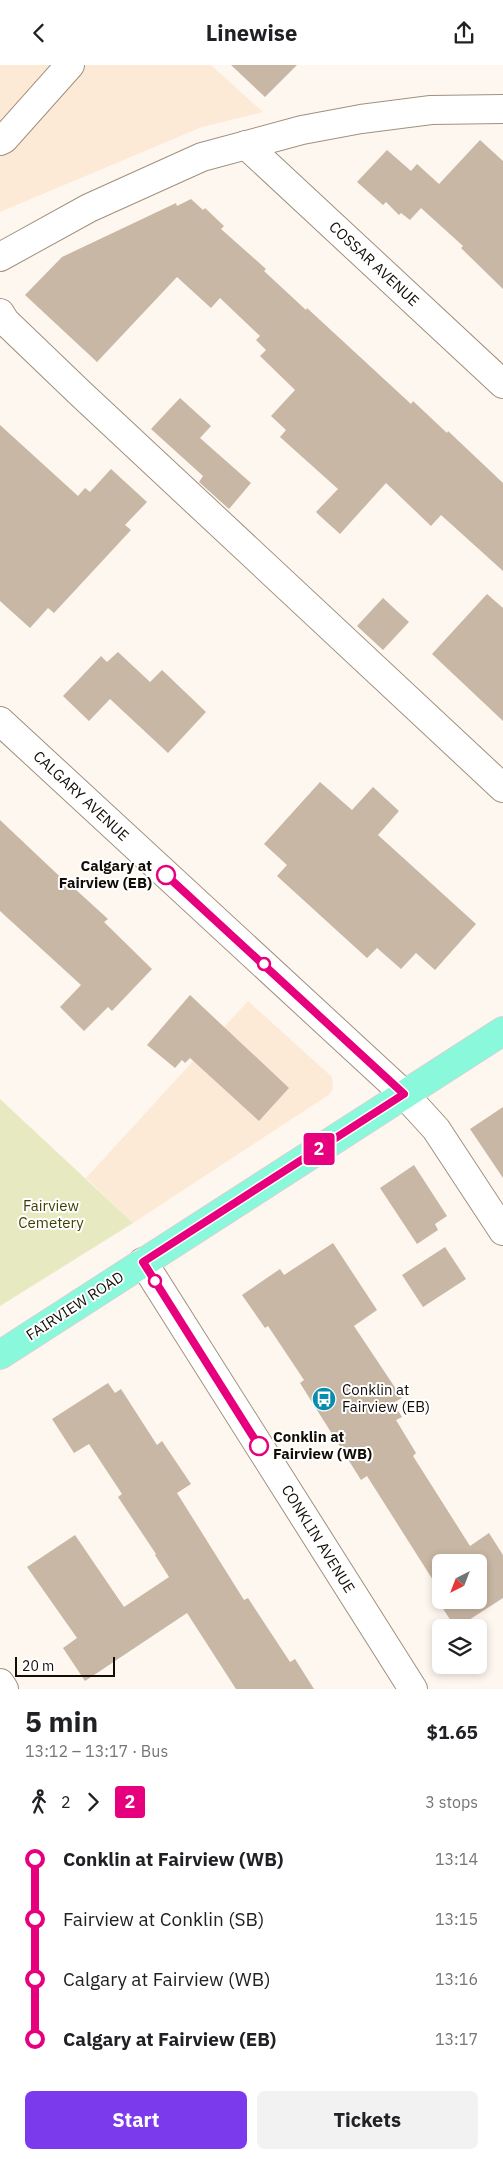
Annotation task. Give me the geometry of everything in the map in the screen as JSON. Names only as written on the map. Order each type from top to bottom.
[{"type":"main road","name":"FAIRVIEW ROAD","points":[[0,1355],[503,1031]]},
{"type":"street","points":[[0,141],[4,139],[70,65]]},
{"type":"street","points":[[0,257],[89,207],[202,157],[302,130],[361,119],[431,111],[503,109]]},
{"type":"street","name":"COSSAR AVENUE","points":[[246,145],[503,384]]},
{"type":"street","points":[[0,313],[80,393],[503,787]]},
{"type":"street","name":"CALGARY AVENUE","points":[[0,721],[404,1094],[436,1129],[503,1231]]},
{"type":"street","name":"CONKLIN AVENUE","points":[[143,1262],[413,1689]]},
{"type":"street","points":[[0,1683],[4,1689]]},
{"type":"shaded area","points":[[0,65],[211,65],[263,112],[202,127],[0,212]]},
{"type":"shaded area","points":[[248,1001],[332,1077],[333,1089],[330,1094],[133,1223],[86,1178]]},
{"type":"green space","name":"Fairview Cemetery","points":[[0,1099],[133,1223],[0,1306]]},
{"type":"building","points":[[231,65],[297,65],[265,97]]},
{"type":"building","points":[[480,140],[503,161],[503,289],[461,248],[463,246],[421,208],[410,220],[401,213],[399,215],[386,202],[383,205],[357,182],[387,150],[411,171],[417,164],[439,184]]},
{"type":"building","points":[[191,199],[203,210],[205,208],[224,226],[221,229],[266,269],[264,271],[306,310],[307,308],[411,404],[413,401],[447,433],[448,431],[503,483],[503,571],[441,515],[431,526],[386,483],[340,534],[320,516],[316,512],[338,489],[280,437],[286,430],[271,416],[295,390],[260,356],[266,350],[256,340],[260,336],[220,298],[211,308],[177,277],[97,362],[25,295],[62,257],[176,203],[177,206]]},
{"type":"building","points":[[180,398],[211,426],[200,438],[251,483],[229,509],[199,482],[203,476],[151,429]]},
{"type":"building","points":[[0,425],[78,496],[85,488],[90,492],[111,469],[147,502],[125,525],[131,530],[54,613],[48,608],[30,628],[0,601]]},
{"type":"building","points":[[487,594],[503,608],[503,721],[432,654]]},
{"type":"building","points":[[383,598],[409,622],[383,650],[357,626]]},
{"type":"building","points":[[118,652],[150,682],[162,670],[206,712],[168,753],[110,699],[89,721],[63,696],[101,656],[107,662]]},
{"type":"building","points":[[320,782],[352,810],[373,787],[399,811],[378,835],[476,924],[435,970],[416,953],[401,969],[377,948],[367,958],[277,876],[287,865],[264,844]]},
{"type":"building","points":[[0,820],[73,889],[108,919],[104,922],[152,969],[112,1011],[108,1007],[84,1031],[60,1007],[81,985],[0,911]]},
{"type":"building","points":[[190,995],[289,1088],[259,1121],[190,1058],[185,1063],[182,1060],[175,1068],[147,1045]]},
{"type":"building","points":[[503,1107],[503,1178],[470,1129]]},
{"type":"building","points":[[414,1165],[447,1216],[435,1224],[438,1230],[417,1244],[380,1188]]},
{"type":"building","points":[[333,1243],[377,1310],[354,1326],[402,1398],[393,1403],[402,1417],[396,1420],[416,1453],[413,1456],[470,1546],[489,1533],[503,1555],[503,1598],[488,1608],[488,1554],[432,1554],[432,1579],[367,1476],[361,1480],[300,1383],[304,1380],[268,1326],[265,1328],[242,1295],[280,1269],[284,1275]]},
{"type":"building","points":[[445,1247],[466,1279],[423,1307],[402,1275]]},
{"type":"building","points":[[108,1383],[115,1393],[121,1389],[157,1445],[162,1441],[191,1484],[177,1493],[244,1600],[248,1598],[290,1662],[295,1659],[314,1689],[236,1689],[187,1613],[85,1681],[63,1648],[77,1638],[27,1567],[75,1535],[124,1607],[169,1577],[118,1497],[122,1494],[89,1444],[74,1453],[52,1419]]},
{"type":"building","points":[[443,1609],[486,1609],[470,1619],[450,1619]]},
{"type":"bus line","name":"2","points":[[166,875],[404,1094],[143,1262],[259,1446]]},
{"type":"place","name":"Calgary at Fairview (EB)","points":[[166,875]]},
{"type":"place","name":"Conklin at Fairview (EB)","points":[[324,1399]]},
{"type":"place","name":"Conklin at Fairview (WB)","points":[[259,1446]]}]
